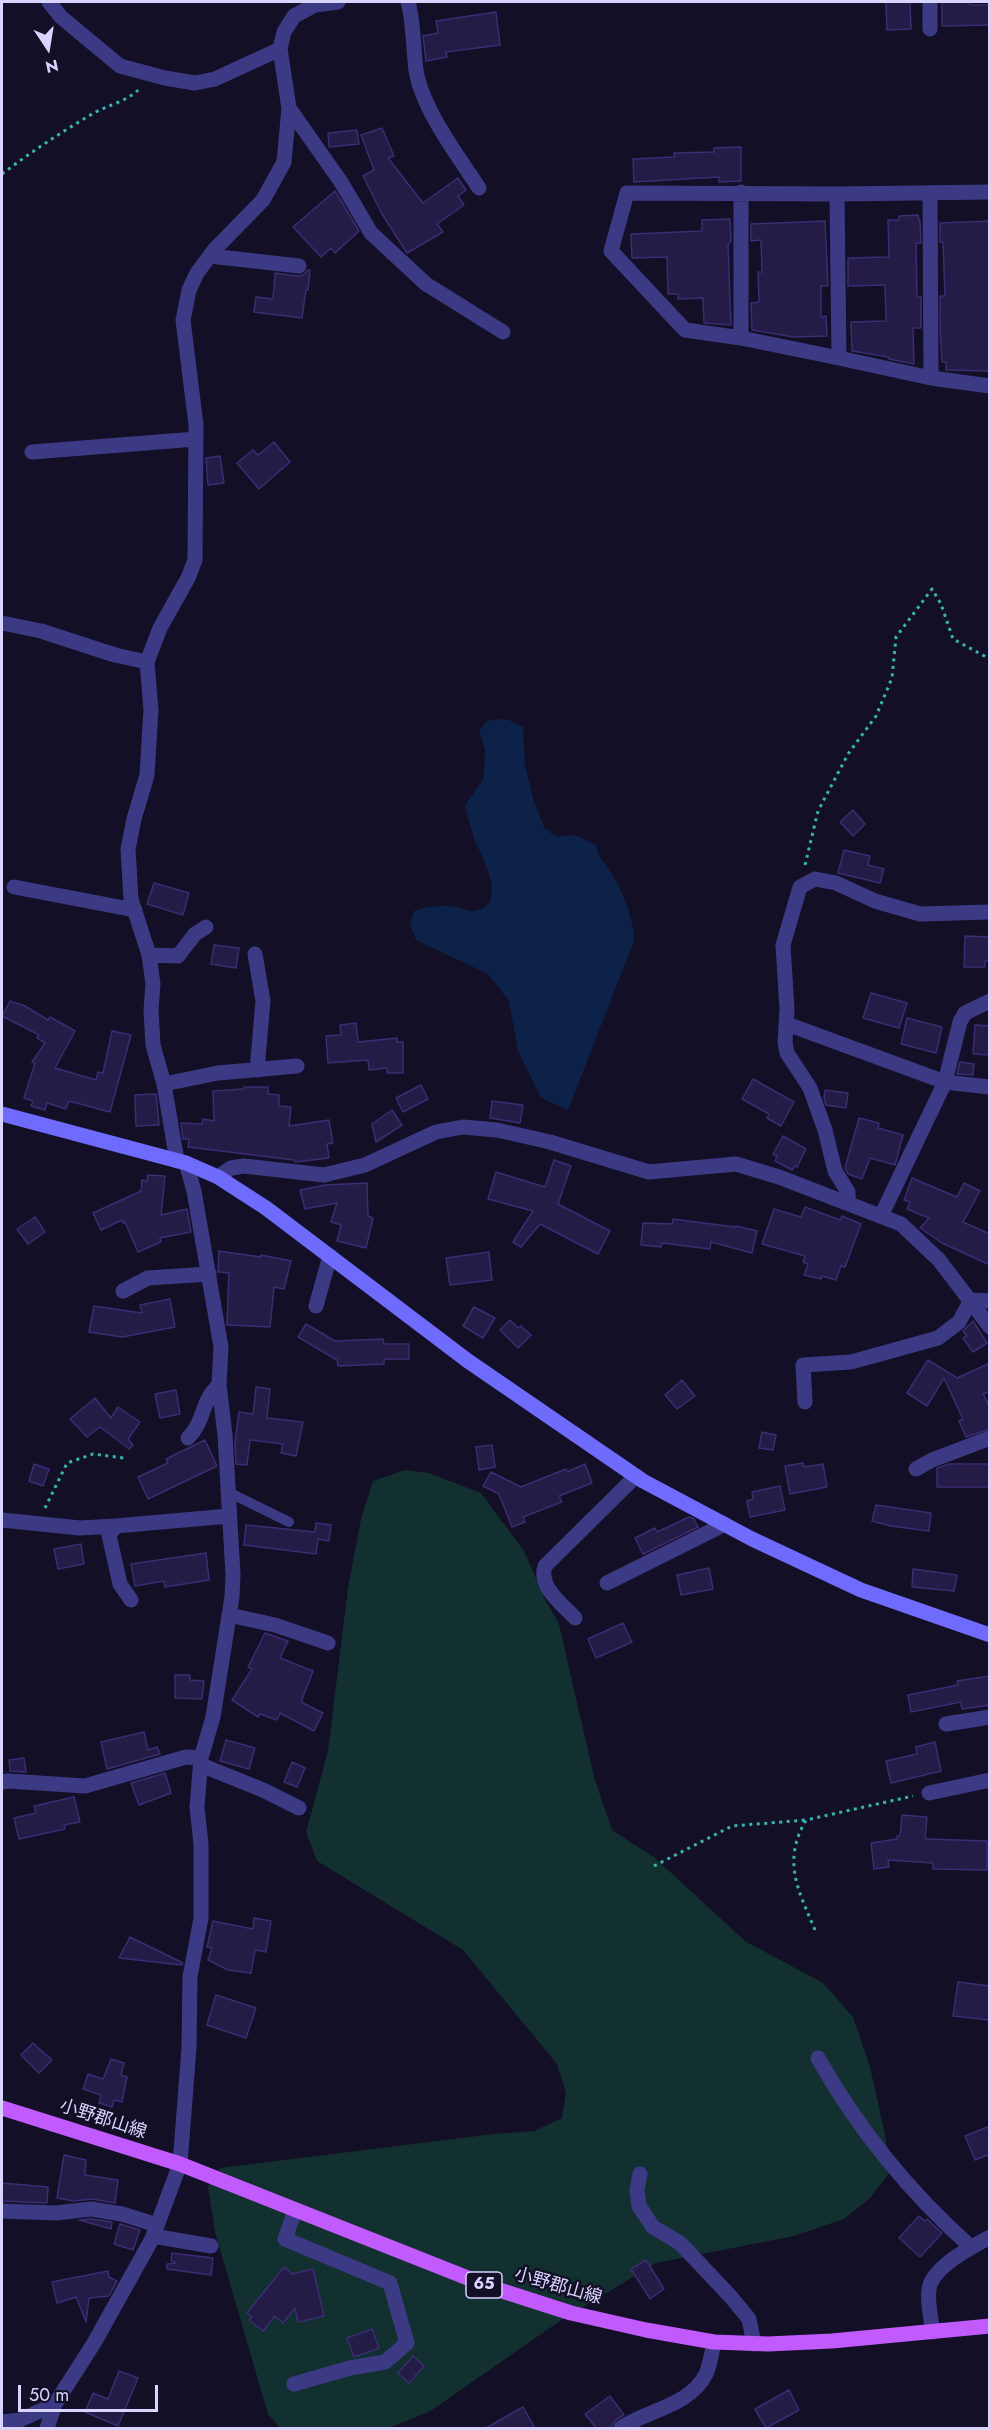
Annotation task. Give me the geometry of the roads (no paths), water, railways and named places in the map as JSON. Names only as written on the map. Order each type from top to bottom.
[{"type":"main road","name":"小野郡山線","points":[[2,2108],[180,2164],[493,2288],[571,2313],[714,2342],[754,2344],[832,2341],[990,2326]]},
{"type":"street","points":[[49,2],[61,17],[120,66],[152,75],[195,83],[215,79],[280,49]]},
{"type":"street","points":[[46,2428],[55,2404],[94,2343],[155,2230],[180,2164],[189,2048],[190,1977],[201,1918],[201,1844],[197,1807],[201,1762],[213,1717],[233,1575],[219,1385],[221,1347],[194,1191],[181,1162],[153,1045],[153,984],[149,955],[131,899],[128,849],[147,775],[151,710],[147,662],[160,628],[188,578],[195,560],[196,439],[183,320],[193,281],[210,256],[263,200],[284,162],[289,108],[280,49],[284,32],[294,16],[315,5],[338,2]]},
{"type":"street","points":[[408,2],[412,18],[416,72],[423,91],[443,132],[480,188]]},
{"type":"street","points":[[930,2],[930,29]]},
{"type":"street","points":[[289,108],[341,182],[371,233],[426,284],[503,332]]},
{"type":"street","points":[[741,192],[741,338]]},
{"type":"street","points":[[990,192],[627,193],[611,251],[686,330],[840,357],[931,378],[990,386]]},
{"type":"street","points":[[930,193],[931,378]]},
{"type":"street","points":[[837,194],[840,357]]},
{"type":"street","points":[[210,256],[299,267]]},
{"type":"street","points":[[32,452],[196,439]]},
{"type":"street","points":[[2,623],[41,631],[115,655],[147,662]]},
{"type":"street","points":[[848,1202],[848,1192],[836,1171],[810,1088],[787,1053],[785,1042],[787,1024],[783,945],[800,887],[815,879],[836,883],[875,901],[920,914],[990,912]]},
{"type":"street","points":[[14,887],[135,910]]},
{"type":"street","points":[[149,955],[177,956],[195,934],[206,927]]},
{"type":"street","points":[[255,954],[263,1001],[257,1070]]},
{"type":"street","points":[[882,1216],[945,1082],[960,1022],[965,1013],[990,1000]]},
{"type":"street","points":[[787,1024],[945,1082],[990,1087]]},
{"type":"street","points":[[164,1084],[218,1073],[297,1066]]},
{"type":"street","points":[[2,1114],[181,1162],[218,1178],[266,1208],[468,1361],[636,1476],[725,1524],[861,1590],[990,1635]]},
{"type":"street","points":[[218,1178],[231,1168],[244,1166],[324,1175],[345,1171],[365,1165],[436,1132],[463,1127],[497,1130],[550,1142],[649,1172],[736,1164],[848,1202],[901,1224],[939,1260],[990,1327]]},
{"type":"street","points":[[316,1306],[330,1256]]},
{"type":"street","points":[[123,1291],[148,1278],[209,1274]]},
{"type":"street","points":[[971,1300],[990,1301]]},
{"type":"street","points":[[805,1402],[803,1365],[851,1362],[939,1338],[959,1322],[971,1300]]},
{"type":"street","points":[[188,1438],[197,1428],[209,1394],[219,1385]]},
{"type":"street","points":[[916,1469],[932,1460],[990,1438]]},
{"type":"street","points":[[575,1618],[549,1590],[543,1579],[545,1566],[636,1476]]},
{"type":"street","points":[[2,1520],[80,1528],[229,1516]]},
{"type":"street","points":[[606,1583],[725,1524]]},
{"type":"street","points":[[116,1526],[109,1535],[120,1584],[131,1600]]},
{"type":"street","points":[[229,1615],[275,1624],[328,1643]]},
{"type":"street","points":[[946,1724],[990,1717]]},
{"type":"street","points":[[2,1782],[8,1780],[85,1786],[186,1757],[263,1790],[300,1809]]},
{"type":"street","points":[[929,1793],[990,1780]]},
{"type":"street","points":[[818,2058],[838,2094],[900,2174],[971,2247]]},
{"type":"street","points":[[640,2174],[637,2190],[639,2206],[653,2227],[680,2242],[731,2297],[749,2319],[754,2344]]},
{"type":"street","points":[[2,2211],[56,2213],[91,2209],[122,2214],[155,2230],[211,2246]]},
{"type":"street","points":[[294,2384],[350,2368],[384,2362],[407,2343],[390,2283],[285,2239],[295,2210]]},
{"type":"street","points":[[933,2332],[929,2304],[932,2280],[939,2271],[971,2247],[990,2237]]},
{"type":"street","points":[[621,2428],[665,2408],[690,2392],[707,2373],[714,2342]]},
{"type":"street","points":[[2,2422],[20,2420],[55,2404]]},
{"type":"lane","points":[[228,1492],[289,1522]]},
{"type":"water","points":[[509,720],[523,727],[525,765],[534,802],[545,829],[557,837],[575,835],[596,845],[601,858],[620,889],[632,924],[634,941],[568,1110],[541,1098],[518,1051],[509,1001],[488,974],[416,940],[410,924],[414,911],[444,906],[473,911],[484,908],[490,901],[491,881],[474,837],[465,805],[484,778],[485,749],[479,731],[487,721]]}]
